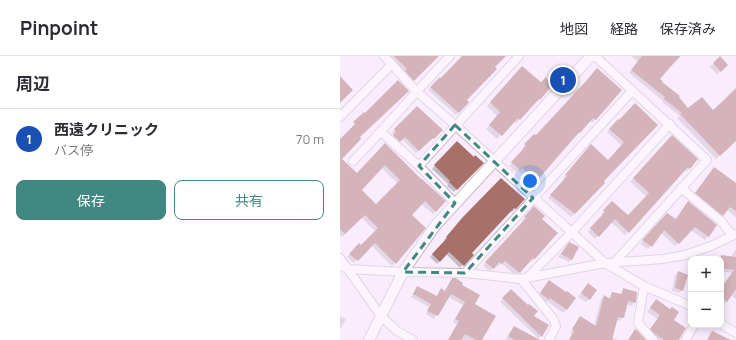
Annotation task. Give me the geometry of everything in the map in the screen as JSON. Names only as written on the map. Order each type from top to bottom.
[{"type":"street","points":[[384,56],[416,91],[494,160],[605,263],[644,286],[688,305]]},
{"type":"street","points":[[353,161],[381,132],[416,91],[450,56]]},
{"type":"street","points":[[419,166],[519,56]]},
{"type":"street","points":[[369,340],[403,272],[435,226],[591,56]]},
{"type":"street","points":[[595,56],[670,124],[707,160],[615,262]]},
{"type":"street","points":[[340,117],[392,64]]},
{"type":"street","points":[[465,273],[632,91]]},
{"type":"street","points":[[524,278],[572,232],[670,124]]},
{"type":"street","points":[[381,132],[419,166],[455,203]]},
{"type":"street","points":[[344,268],[403,272],[465,273],[524,278],[605,263],[663,259],[685,255],[711,246],[734,234],[721,221],[681,188]]},
{"type":"street","points":[[340,258],[344,268],[381,316],[397,331],[413,340]]},
{"type":"street","points":[[524,278],[554,320],[556,326],[549,340]]},
{"type":"street","points":[[644,286],[638,323],[653,340]]},
{"type":"street","points":[[724,326],[736,333]]},
{"type":"street","points":[[686,340],[692,328]]},
{"type":"highlighted area","points":[[455,125],[533,198],[465,273],[403,272],[455,203],[419,166]]},
{"type":"building","points":[[394,56],[439,56],[414,81],[406,72],[405,70],[407,69]]},
{"type":"building","points":[[462,56],[506,56],[495,67],[497,69],[467,100],[469,102],[459,113],[430,87]]},
{"type":"building","points":[[642,56],[680,56],[660,79],[680,96],[679,97],[688,108],[702,97],[713,110],[736,89],[736,141],[720,156],[680,114],[682,113],[664,99],[665,97],[631,70]]},
{"type":"building","points":[[720,56],[728,65],[721,72],[713,63]]},
{"type":"building","points":[[522,66],[541,82],[546,77],[551,87],[520,120],[518,118],[502,136],[489,125],[500,112],[490,102]]},
{"type":"building","points":[[597,68],[622,90],[596,120],[593,118],[580,133],[579,132],[536,182],[522,168],[520,170],[511,162],[526,146],[524,144],[534,134],[536,135]]},
{"type":"building","points":[[340,76],[353,90],[340,103]]},
{"type":"building","points":[[398,80],[409,91],[360,137],[361,139],[342,159],[357,173],[385,143],[421,179],[446,201],[436,212],[425,201],[412,215],[426,228],[396,264],[375,243],[358,261],[349,254],[359,243],[361,245],[378,228],[365,215],[345,234],[340,229],[340,139],[355,124],[353,122],[364,112],[365,113]],"holes":[[[385,165],[400,180],[376,204],[362,190]]]},
{"type":"building","points":[[635,103],[658,125],[604,181],[605,183],[575,214],[550,195],[567,176],[565,175],[591,144],[608,160],[624,142],[609,129]]},
{"type":"building","points":[[417,106],[443,130],[419,151],[405,137],[400,142],[393,135],[396,132],[394,129]]},
{"type":"building","points":[[672,135],[698,159],[690,169],[688,167],[629,233],[615,219],[599,237],[590,228],[605,212],[603,210],[612,201],[628,215],[649,193],[633,178]]},
{"type":"building","points":[[457,141],[474,157],[475,155],[484,163],[457,190],[434,165]]},
{"type":"building","points":[[714,167],[736,183],[736,211],[730,207],[723,216],[695,193]]},
{"type":"building","points":[[501,178],[525,199],[516,209],[514,208],[472,253],[474,255],[464,266],[449,252],[440,262],[432,254],[447,238],[446,237],[462,218]]},
{"type":"building","points":[[688,201],[717,225],[709,237],[695,227],[679,244],[664,230],[652,247],[642,240],[667,213],[676,219]]},
{"type":"building","points":[[534,206],[545,216],[542,219],[558,233],[535,259],[533,258],[520,273],[505,261],[502,264],[499,262],[494,269],[485,262],[526,218],[524,217]]},
{"type":"building","points":[[569,242],[579,247],[572,260],[561,254]]},
{"type":"building","points":[[721,255],[736,257],[736,289],[727,302],[724,300],[724,284],[734,270],[724,268],[724,256]]},
{"type":"building","points":[[678,271],[688,275],[683,291],[675,288]]},
{"type":"building","points":[[452,278],[456,278],[463,283],[462,285],[480,295],[475,304],[496,316],[482,340],[476,340],[465,334],[461,340],[448,340],[459,321],[455,319],[465,302],[451,294],[438,316],[427,311],[431,304],[413,294],[417,286],[437,296],[441,288],[445,291]]},
{"type":"building","points":[[549,280],[576,298],[567,310],[540,293]]},
{"type":"building","points":[[588,283],[597,290],[590,300],[581,293]]},
{"type":"building","points":[[623,288],[637,292],[636,303],[628,301],[624,318],[618,317],[612,340],[569,340],[574,331],[572,329],[580,316],[596,326],[604,295],[610,299],[612,292],[622,294]]},
{"type":"building","points":[[511,289],[528,305],[529,304],[538,311],[534,316],[549,325],[542,337],[502,298]]},
{"type":"building","points":[[656,299],[670,309],[672,307],[679,312],[674,320],[686,328],[679,340],[664,340],[650,329],[660,315],[650,308]]},
{"type":"building","points":[[514,326],[540,340],[514,340],[508,336]]},
{"type":"building","points":[[635,329],[638,331],[646,340],[628,340]]},
{"type":"building","points":[[712,331],[731,340],[707,340]]},
{"type":"place","name":"西遠クリニック","points":[[563,80]]}]
